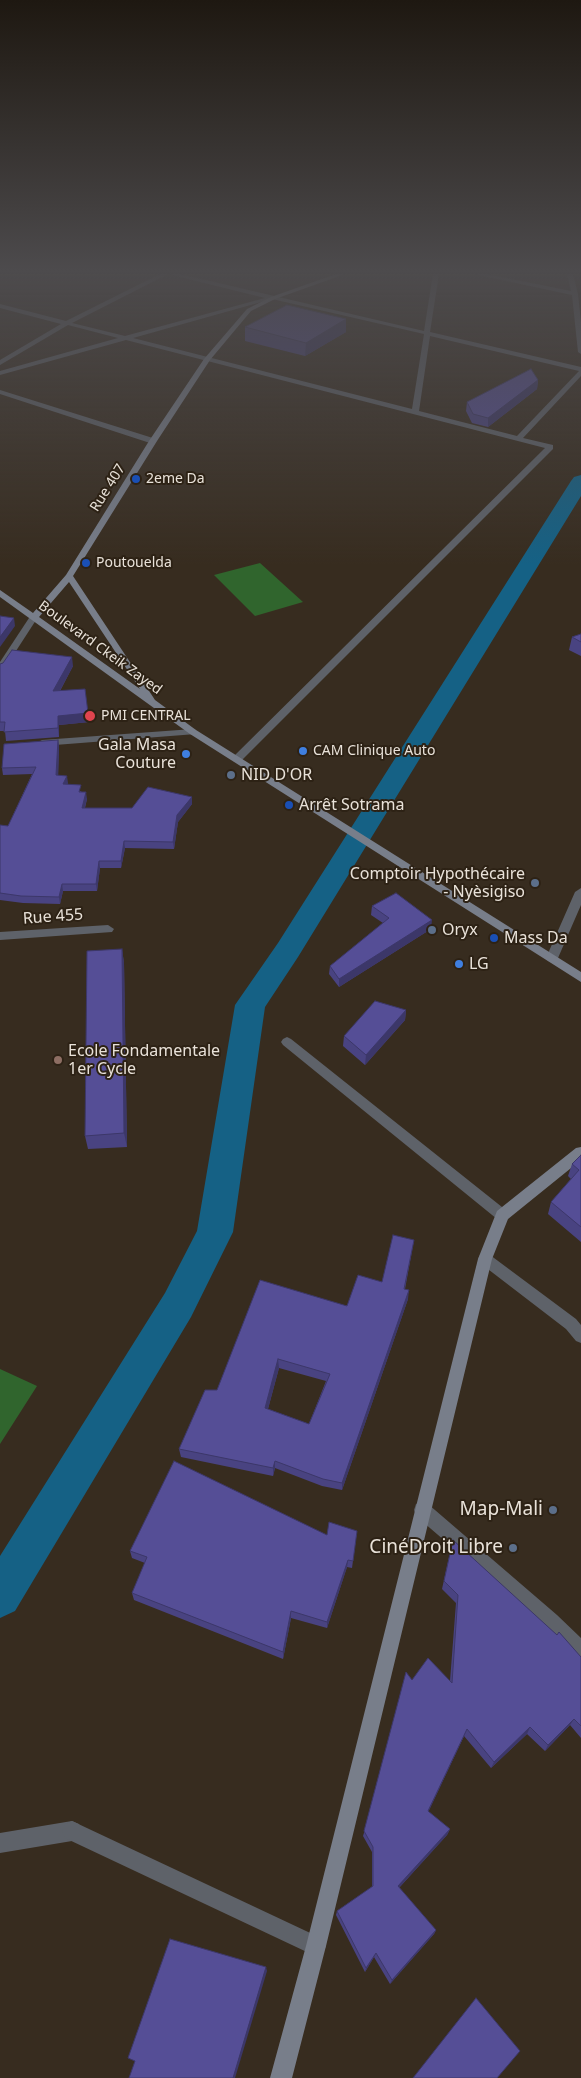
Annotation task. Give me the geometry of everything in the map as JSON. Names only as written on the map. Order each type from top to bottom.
[{"type":"main road","name":"Rue 407","points":[[34,618],[69,576],[199,371]]},
{"type":"main road","points":[[69,576],[157,707]]},
{"type":"main road","name":"Boulevard Ckeik Zayed","points":[[0,593],[192,732],[581,978]]},
{"type":"main road","points":[[281,2078],[316,1946],[485,1259],[502,1215],[581,1152]]},
{"type":"street","points":[[237,759],[550,447],[254,371]]},
{"type":"street","points":[[415,412],[421,371]]},
{"type":"street","points":[[518,439],[581,371]]},
{"type":"street","points":[[0,392],[153,441]]},
{"type":"street","points":[[0,669],[34,618]]},
{"type":"street","points":[[29,744],[192,732]]},
{"type":"street","points":[[552,958],[581,892]]},
{"type":"street","name":"Rue 455","points":[[0,936],[108,929]]},
{"type":"street","points":[[287,1042],[502,1215]]},
{"type":"street","points":[[485,1259],[571,1324],[581,1336]]},
{"type":"street","points":[[422,1510],[551,1621],[581,1650]]},
{"type":"street","points":[[0,1843],[72,1831],[316,1946]]},
{"type":"green space","points":[[260,563],[303,602],[255,616],[214,575]]},
{"type":"green space","points":[[0,1369],[37,1386],[0,1444]]},
{"type":"building","points":[[527,371],[532,371],[538,380],[488,418],[473,414],[467,402]]},
{"type":"building","points":[[0,616],[14,618],[0,637]]},
{"type":"building","points":[[581,634],[581,642],[572,637]]},
{"type":"building","points":[[12,650],[72,657],[53,691],[85,689],[88,713],[58,716],[58,728],[4,732],[5,722],[0,722],[0,664],[3,663]]},
{"type":"building","points":[[58,740],[56,775],[67,776],[63,784],[81,785],[79,792],[86,792],[82,808],[132,808],[148,787],[192,797],[177,815],[173,842],[124,841],[121,861],[99,861],[96,884],[62,884],[59,897],[21,896],[0,893],[0,825],[8,826],[36,767],[2,768],[4,744]]},
{"type":"building","points":[[396,893],[432,920],[339,979],[330,966],[389,918],[372,906]]},
{"type":"building","points":[[122,949],[124,1133],[85,1136],[87,951]]},
{"type":"building","points":[[375,1001],[406,1010],[366,1055],[344,1036]]},
{"type":"building","points":[[581,1155],[581,1227],[551,1202],[579,1170],[572,1164]]},
{"type":"building","points":[[393,1235],[414,1240],[404,1289],[409,1290],[342,1483],[323,1479],[275,1461],[273,1468],[179,1449],[205,1390],[217,1390],[260,1280],[347,1306],[358,1275],[382,1282]],"holes":[[[278,1359],[330,1374],[309,1424],[265,1408]]]},
{"type":"building","points":[[174,1461],[327,1535],[329,1522],[357,1531],[353,1561],[348,1560],[327,1622],[291,1611],[283,1652],[132,1593],[147,1557],[130,1551]]},
{"type":"building","points":[[453,1540],[557,1635],[559,1632],[581,1657],[581,1726],[574,1719],[548,1745],[530,1727],[494,1762],[467,1729],[428,1811],[450,1829],[398,1886],[436,1930],[392,1980],[376,1953],[366,1968],[337,1911],[373,1886],[373,1847],[364,1831],[406,1672],[412,1680],[428,1658],[452,1683],[458,1595],[444,1581]]},
{"type":"building","points":[[170,1939],[266,1967],[233,2078],[129,2078],[135,2061],[128,2058]]},
{"type":"building","points":[[476,1998],[520,2051],[497,2078],[413,2078]]},
{"type":"waterway","points":[[0,1596],[178,1305],[215,1232],[250,1005],[288,950],[581,481]]},
{"type":"place","name":"2eme Da","points":[[136,479]]},
{"type":"place","name":"Poutouelda","points":[[86,563]]},
{"type":"place","name":"PMI CENTRAL","points":[[90,716]]},
{"type":"place","name":"CAM Clinique Auto","points":[[303,751]]},
{"type":"place","name":"Gala Masa Couture","points":[[186,754]]},
{"type":"place","name":"NID D'OR","points":[[231,775]]},
{"type":"place","name":"Arrêt Sotrama","points":[[289,805]]},
{"type":"place","name":"Comptoir Hypothécaire - Nyèsigiso","points":[[535,883]]},
{"type":"place","name":"Oryx","points":[[432,930]]},
{"type":"place","name":"Mass Da","points":[[494,938]]},
{"type":"place","name":"LG","points":[[459,964]]},
{"type":"place","name":"Ecole Fondamentale 1er Cycle","points":[[58,1060]]},
{"type":"place","name":"Map-Mali","points":[[553,1510]]},
{"type":"place","name":"CinéDroit Libre","points":[[513,1548]]}]
